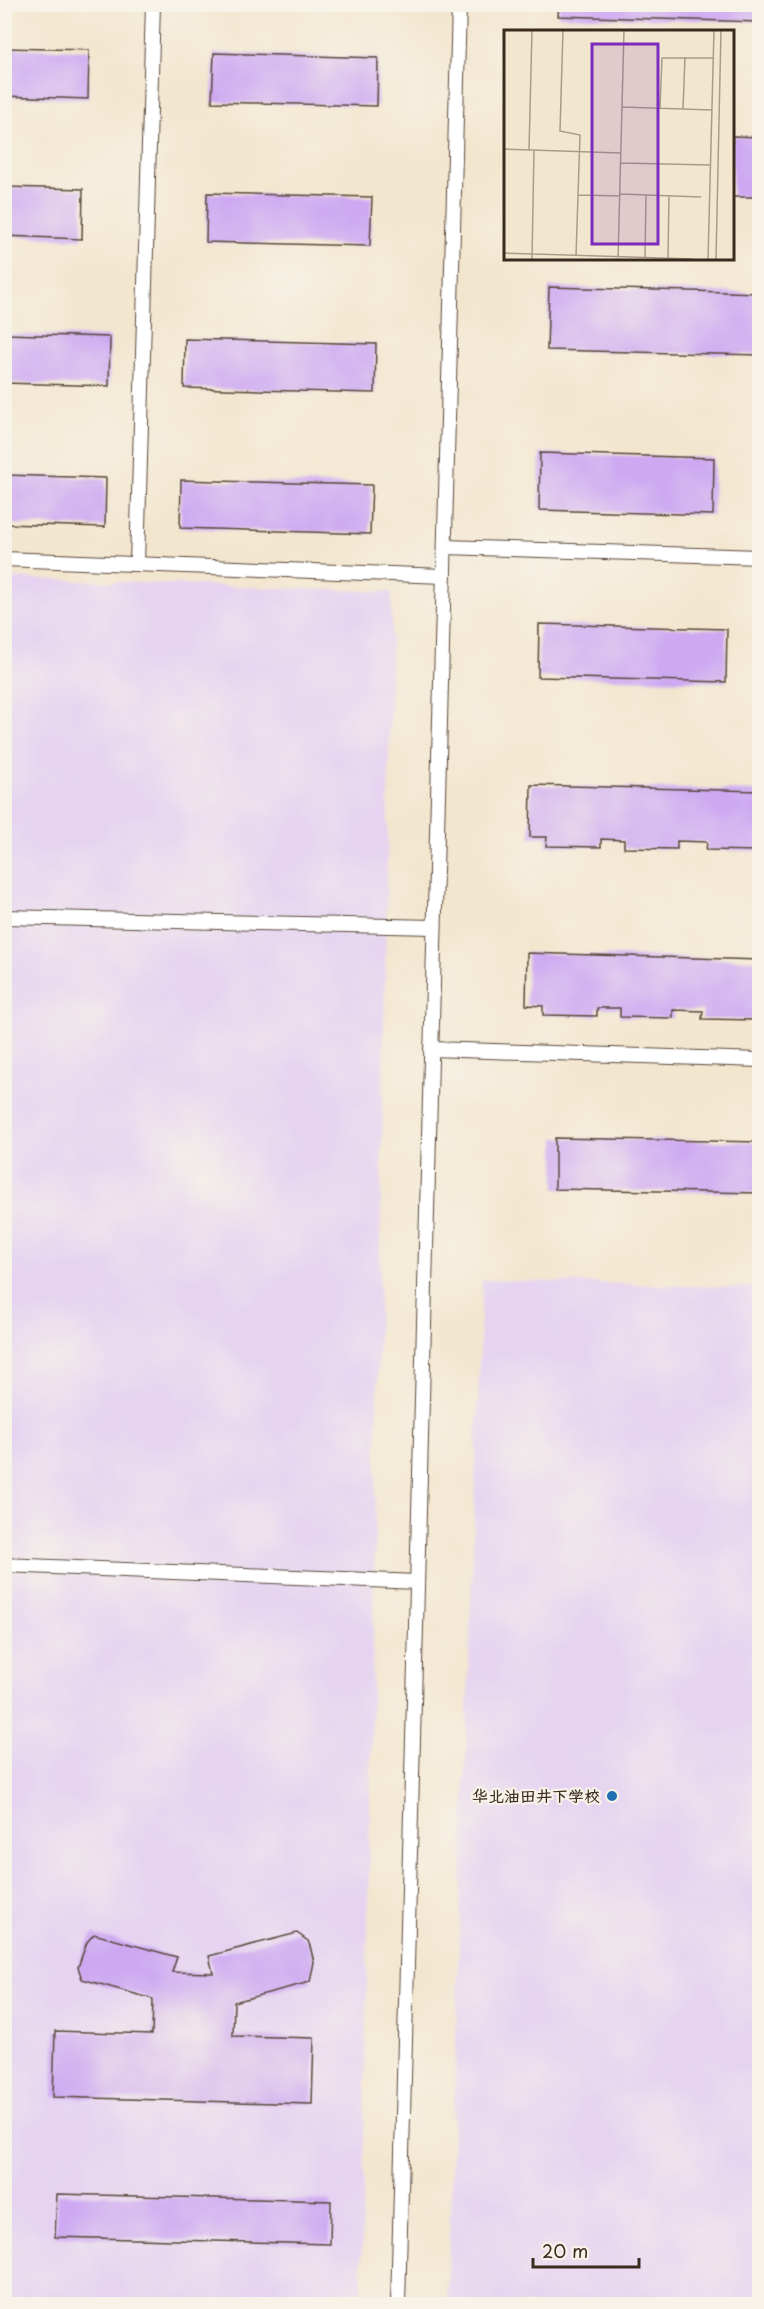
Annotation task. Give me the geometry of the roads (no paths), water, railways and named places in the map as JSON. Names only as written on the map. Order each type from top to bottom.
[{"type":"lane","points":[[137,564],[153,4]]},
{"type":"lane","points":[[398,2304],[459,4]]},
{"type":"lane","points":[[445,547],[759,557]]},
{"type":"lane","points":[[4,559],[444,576]]},
{"type":"lane","points":[[4,917],[434,927]]},
{"type":"lane","points":[[431,1049],[759,1060]]},
{"type":"lane","points":[[4,1565],[417,1582]]},
{"type":"place","name":"华北油田井下学校","points":[[612,1796]]}]
